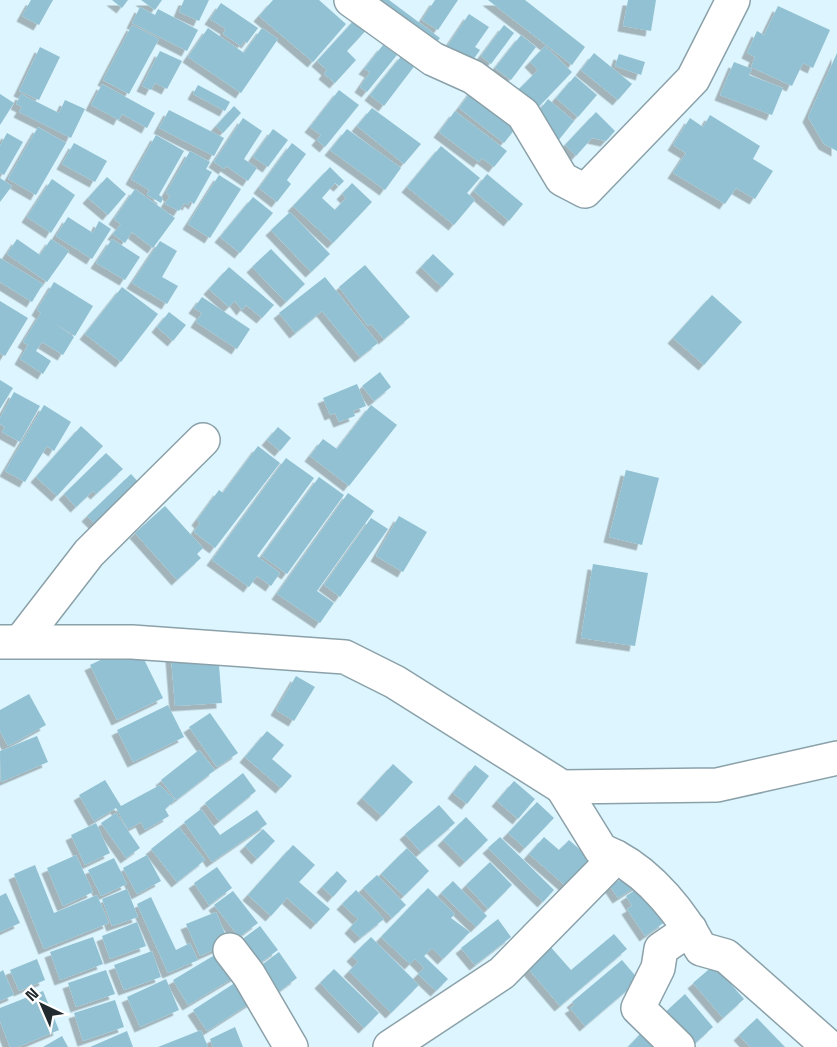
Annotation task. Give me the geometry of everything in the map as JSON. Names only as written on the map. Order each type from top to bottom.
[{"type":"street","points":[[351,0],[433,59],[473,77],[523,114],[562,179],[585,191],[693,79],[734,0]]},
{"type":"street","points":[[10,642],[88,553],[203,440]]},
{"type":"street","points":[[10,642],[132,642],[345,657],[395,682],[562,787],[601,850],[634,866],[650,881],[690,929],[701,949],[726,956],[829,1047]]},
{"type":"street","points":[[562,787],[717,785],[837,758]]},
{"type":"street","points":[[390,1047],[502,974],[616,857]]},
{"type":"street","points":[[678,1047],[638,1008],[658,968],[661,949],[690,929]]},
{"type":"street","points":[[230,950],[249,975],[291,1047]]},
{"type":"building","points":[[31,0],[53,0],[39,25],[22,16]]},
{"type":"building","points":[[112,0],[128,0],[122,8]]},
{"type":"building","points":[[141,0],[162,0],[155,10]]},
{"type":"building","points":[[184,0],[209,0],[199,21],[179,12]]},
{"type":"building","points":[[273,0],[319,0],[346,24],[313,62],[259,16]]},
{"type":"building","points":[[358,0],[389,0],[440,38],[429,53]]},
{"type":"building","points":[[435,0],[458,0],[438,30],[422,20]]},
{"type":"building","points":[[488,0],[525,0],[585,47],[572,65]]},
{"type":"building","points":[[628,0],[656,0],[651,31],[623,26]]},
{"type":"building","points":[[221,3],[258,28],[247,43],[244,41],[241,46],[223,34],[226,29],[210,19]]},
{"type":"building","points":[[778,6],[830,30],[813,68],[803,63],[792,86],[751,67],[755,57],[747,53],[757,31],[764,35]]},
{"type":"building","points":[[140,7],[155,15],[158,9],[198,30],[187,51],[132,23]]},
{"type":"building","points":[[469,14],[489,27],[475,47],[480,50],[466,70],[442,54]]},
{"type":"building","points":[[358,16],[370,26],[347,51],[356,60],[335,83],[324,74],[327,70],[317,61]]},
{"type":"building","points":[[132,25],[159,39],[129,94],[103,80]]},
{"type":"building","points":[[504,25],[514,33],[491,64],[481,56]]},
{"type":"building","points":[[208,28],[244,53],[262,28],[278,39],[241,93],[188,57]]},
{"type":"building","points":[[521,35],[536,47],[511,80],[495,68]]},
{"type":"building","points":[[383,45],[397,55],[367,92],[360,87],[370,72],[364,69]]},
{"type":"building","points":[[545,46],[572,72],[527,119],[514,94],[538,70],[530,62]]},
{"type":"building","points":[[40,47],[60,57],[39,100],[19,91]]},
{"type":"building","points":[[160,51],[182,61],[167,89],[155,83],[151,90],[142,86]]},
{"type":"building","points":[[594,53],[632,84],[618,100],[581,70]]},
{"type":"building","points":[[837,53],[837,151],[824,144],[808,117]]},
{"type":"building","points":[[403,54],[416,64],[384,106],[370,95]]},
{"type":"building","points":[[619,54],[645,62],[641,75],[615,66]]},
{"type":"building","points":[[734,62],[752,69],[749,75],[783,88],[772,115],[720,95]]},
{"type":"building","points":[[575,76],[597,95],[578,117],[556,98]]},
{"type":"building","points":[[102,84],[155,113],[147,128],[122,114],[119,120],[91,105]]},
{"type":"building","points":[[198,85],[230,102],[225,111],[193,94]]},
{"type":"building","points":[[473,89],[519,124],[504,143],[459,108]]},
{"type":"building","points":[[339,90],[359,105],[325,147],[317,140],[321,135],[310,127]]},
{"type":"building","points":[[0,94],[14,103],[0,125]]},
{"type":"building","points":[[21,94],[59,113],[65,100],[85,109],[71,138],[19,112],[22,107],[16,104]]},
{"type":"building","points":[[548,99],[574,121],[558,141],[532,120]]},
{"type":"building","points":[[234,106],[241,113],[223,133],[216,126]]},
{"type":"building","points":[[372,108],[421,144],[404,164],[357,126]]},
{"type":"building","points":[[169,110],[224,138],[214,156],[159,128]]},
{"type":"building","points":[[455,111],[507,151],[494,167],[482,158],[479,162],[439,132]]},
{"type":"building","points":[[596,112],[615,131],[606,141],[592,138],[576,156],[565,145]]},
{"type":"building","points":[[710,115],[760,146],[753,159],[773,171],[755,199],[736,188],[725,204],[673,173],[686,153],[673,145],[690,118],[703,127]]},
{"type":"building","points":[[243,118],[262,131],[244,159],[257,168],[248,181],[226,166],[224,169],[214,162]]},
{"type":"building","points":[[38,127],[66,143],[36,195],[8,179]]},
{"type":"building","points":[[273,129],[288,140],[268,167],[253,157]]},
{"type":"building","points":[[347,129],[401,168],[385,190],[330,150]]},
{"type":"building","points":[[7,133],[23,142],[4,175],[0,173],[0,146]]},
{"type":"building","points":[[156,135],[184,151],[159,195],[163,198],[161,203],[147,195],[149,190],[131,179]]},
{"type":"building","points":[[74,143],[107,161],[95,182],[62,164]]},
{"type":"building","points":[[292,143],[306,154],[287,180],[291,184],[277,202],[259,188]]},
{"type":"building","points":[[441,146],[480,178],[467,193],[475,200],[454,225],[407,187]]},
{"type":"building","points":[[190,151],[210,162],[206,169],[212,172],[194,204],[190,201],[188,205],[184,203],[179,211],[165,204],[170,196],[166,193]]},
{"type":"building","points":[[330,167],[344,181],[339,186],[335,183],[322,198],[335,210],[346,198],[342,194],[352,183],[372,202],[333,243],[293,206]]},
{"type":"building","points":[[487,174],[523,204],[509,221],[474,191]]},
{"type":"building","points":[[219,175],[241,189],[210,238],[188,224]]},
{"type":"building","points":[[107,177],[126,194],[108,215],[88,198]]},
{"type":"building","points":[[0,178],[12,186],[0,202]]},
{"type":"building","points":[[52,179],[75,195],[51,233],[27,217]]},
{"type":"building","points":[[135,189],[175,218],[153,248],[132,232],[125,243],[113,234],[121,224],[114,219]]},
{"type":"building","points":[[253,197],[273,213],[240,253],[220,237]]},
{"type":"building","points":[[290,212],[330,254],[311,272],[271,230]]},
{"type":"building","points":[[68,217],[93,233],[99,221],[111,229],[92,259],[56,236]]},
{"type":"building","points":[[17,239],[40,255],[51,239],[69,251],[47,282],[7,254]]},
{"type":"building","points":[[112,239],[140,257],[125,280],[96,263]]},
{"type":"building","points":[[160,241],[177,251],[162,277],[178,286],[167,304],[132,283]]},
{"type":"building","points":[[271,249],[305,284],[286,302],[252,267]]},
{"type":"building","points":[[433,254],[454,274],[442,287],[421,267]]},
{"type":"building","points":[[0,258],[43,284],[32,302],[0,282]]},
{"type":"building","points":[[365,265],[410,317],[384,339],[371,324],[368,326],[339,287]]},
{"type":"building","points":[[229,267],[274,305],[262,318],[246,305],[242,310],[235,301],[229,307],[209,289]]},
{"type":"building","points":[[325,277],[378,343],[360,357],[322,311],[295,333],[279,313]]},
{"type":"building","points":[[54,282],[93,306],[75,336],[54,323],[74,337],[63,355],[42,342],[36,351],[51,361],[43,374],[20,359],[28,345],[23,342],[41,313],[37,310]]},
{"type":"building","points":[[122,287],[158,314],[121,362],[85,334]]},
{"type":"building","points":[[712,295],[742,322],[704,365],[673,338]]},
{"type":"building","points":[[202,297],[250,329],[237,349],[196,322],[202,313],[194,308]]},
{"type":"building","points":[[0,301],[28,318],[5,356],[0,353]]},
{"type":"building","points":[[169,312],[186,325],[173,341],[157,327]]},
{"type":"building","points":[[380,372],[391,387],[374,401],[362,386]]},
{"type":"building","points":[[0,380],[13,388],[0,409]]},
{"type":"building","points":[[357,384],[366,406],[353,411],[355,416],[339,422],[335,413],[330,415],[323,398]]},
{"type":"building","points":[[14,392],[40,406],[20,442],[2,432],[5,427],[0,424],[0,418]]},
{"type":"building","points":[[44,405],[71,422],[54,451],[47,446],[25,482],[5,471]]},
{"type":"building","points":[[371,405],[397,425],[349,486],[310,456],[323,439],[337,449]]},
{"type":"building","points":[[81,426],[103,446],[57,496],[36,477]]},
{"type":"building","points":[[278,427],[291,438],[280,451],[267,440]]},
{"type":"building","points":[[258,446],[280,463],[215,548],[194,532],[200,523],[197,520],[219,490],[223,493]]},
{"type":"building","points":[[106,453],[123,469],[96,494],[93,491],[76,507],[64,494]]},
{"type":"building","points":[[286,458],[314,478],[257,556],[280,573],[271,586],[257,576],[249,587],[212,560]]},
{"type":"building","points":[[626,470],[659,478],[642,545],[609,537]]},
{"type":"building","points":[[131,474],[141,485],[98,527],[87,516]]},
{"type":"building","points":[[319,477],[344,495],[287,574],[262,556]]},
{"type":"building","points":[[348,493],[374,511],[317,591],[334,603],[320,623],[277,594]]},
{"type":"building","points":[[165,506],[203,548],[197,554],[201,558],[177,580],[135,533]]},
{"type":"building","points":[[399,516],[427,532],[403,572],[376,556]]},
{"type":"building","points":[[371,518],[388,529],[340,597],[324,585]]},
{"type":"building","points":[[593,564],[648,573],[635,646],[581,638]]},
{"type":"building","points":[[136,643],[163,698],[117,720],[90,665]]},
{"type":"building","points":[[218,652],[222,703],[175,706],[171,656]]},
{"type":"building","points":[[296,676],[315,687],[294,721],[276,710]]},
{"type":"building","points":[[29,694],[46,725],[8,746],[0,731],[0,710]]},
{"type":"building","points":[[168,705],[184,737],[133,762],[117,730]]},
{"type":"building","points":[[210,713],[238,753],[217,767],[189,727]]},
{"type":"building","points":[[267,731],[284,745],[272,759],[292,776],[281,788],[245,757]]},
{"type":"building","points":[[37,736],[48,762],[1,782],[0,751]]},
{"type":"building","points":[[199,750],[215,770],[176,800],[161,780]]},
{"type":"building","points":[[393,764],[413,782],[382,816],[362,798]]},
{"type":"building","points":[[475,765],[489,776],[467,804],[453,793]]},
{"type":"building","points":[[243,773],[256,791],[219,821],[205,803]]},
{"type":"building","points":[[105,780],[121,806],[160,785],[175,800],[165,809],[169,816],[145,830],[141,822],[128,829],[116,808],[94,821],[79,795]]},
{"type":"building","points":[[514,781],[535,799],[518,819],[497,801]]},
{"type":"building","points":[[537,802],[554,818],[525,848],[508,833]]},
{"type":"building","points":[[439,805],[455,823],[421,852],[405,834]]},
{"type":"building","points":[[201,809],[220,835],[257,810],[267,824],[212,862],[184,822]]},
{"type":"building","points":[[116,813],[140,848],[126,858],[101,823]]},
{"type":"building","points":[[466,817],[488,840],[465,862],[443,840]]},
{"type":"building","points":[[96,823],[110,853],[85,865],[71,835]]},
{"type":"building","points":[[179,827],[205,860],[177,882],[151,849]]},
{"type":"building","points":[[263,829],[275,841],[257,859],[245,846]]},
{"type":"building","points":[[500,837],[554,890],[543,902],[488,848]]},
{"type":"building","points":[[544,837],[559,850],[569,840],[592,860],[568,888],[529,854]]},
{"type":"building","points":[[293,845],[315,865],[299,882],[330,909],[316,924],[287,898],[271,916],[248,895]]},
{"type":"building","points":[[407,848],[429,871],[404,896],[381,874]]},
{"type":"building","points":[[76,855],[93,892],[63,906],[47,868]]},
{"type":"building","points":[[147,855],[161,881],[137,894],[123,868]]},
{"type":"building","points":[[114,858],[127,884],[101,896],[88,870]]},
{"type":"building","points":[[490,862],[512,885],[488,909],[466,885]]},
{"type":"building","points":[[35,865],[54,913],[97,895],[109,923],[44,949],[14,874]]},
{"type":"building","points":[[217,867],[232,888],[209,905],[194,883]]},
{"type":"building","points":[[337,871],[347,881],[333,897],[322,887]]},
{"type":"building","points":[[632,872],[640,884],[618,898],[610,886]]},
{"type":"building","points":[[377,875],[406,905],[392,918],[363,888]]},
{"type":"building","points":[[453,881],[487,916],[476,927],[441,893]]},
{"type":"building","points":[[641,886],[665,922],[645,936],[627,909],[632,906],[626,896]]},
{"type":"building","points":[[428,888],[455,914],[451,918],[470,932],[443,959],[432,948],[424,956],[448,979],[436,991],[418,974],[424,968],[415,959],[410,964],[381,937]]},
{"type":"building","points":[[127,889],[138,917],[112,926],[102,899]]},
{"type":"building","points":[[356,890],[384,919],[360,938],[350,928],[358,919],[342,904]]},
{"type":"building","points":[[233,891],[258,923],[239,937],[214,905]]},
{"type":"building","points":[[6,893],[20,923],[0,932],[0,896]]},
{"type":"building","points":[[151,897],[176,950],[190,943],[198,960],[168,973],[137,904]]},
{"type":"building","points":[[216,912],[229,943],[200,956],[186,924]]},
{"type":"building","points":[[498,919],[511,937],[475,965],[461,948]]},
{"type":"building","points":[[137,922],[146,946],[110,959],[102,936]]},
{"type":"building","points":[[260,926],[278,950],[250,970],[233,946]]},
{"type":"building","points":[[614,934],[627,949],[560,1006],[525,965],[548,944],[571,970]]},
{"type":"building","points":[[93,937],[103,964],[60,980],[50,952]]},
{"type":"building","points":[[371,937],[419,985],[391,1013],[349,971],[358,962],[352,956]]},
{"type":"building","points":[[223,950],[238,975],[188,1005],[173,980]]},
{"type":"building","points":[[152,951],[161,977],[124,990],[114,965]]},
{"type":"building","points":[[279,952],[297,978],[270,998],[252,972]]},
{"type":"building","points":[[37,959],[45,980],[19,991],[10,970]]},
{"type":"building","points":[[622,960],[639,980],[585,1026],[570,1008],[575,1005],[572,1002]]},
{"type":"building","points":[[714,965],[744,999],[723,1018],[693,983]]},
{"type":"building","points":[[334,969],[379,1013],[364,1028],[320,983]]},
{"type":"building","points":[[3,970],[14,995],[0,1001],[0,972]]},
{"type":"building","points":[[106,970],[115,994],[76,1007],[68,983]]},
{"type":"building","points":[[244,977],[258,998],[207,1031],[193,1010]]},
{"type":"building","points":[[166,979],[179,1010],[140,1027],[127,997]]},
{"type":"building","points":[[43,991],[59,1030],[18,1047],[10,1047],[0,1021],[0,1008]]},
{"type":"building","points":[[685,994],[713,1027],[691,1047],[658,1019]]},
{"type":"building","points":[[115,1000],[124,1027],[83,1041],[74,1013]]},
{"type":"building","points":[[757,1018],[785,1047],[750,1047],[739,1035]]},
{"type":"building","points":[[235,1027],[243,1047],[213,1047],[210,1039]]},
{"type":"building","points":[[645,1029],[663,1047],[628,1047]]},
{"type":"building","points":[[201,1030],[208,1047],[158,1047]]},
{"type":"building","points":[[127,1031],[133,1047],[90,1047]]},
{"type":"building","points":[[62,1036],[68,1047],[43,1047]]}]
